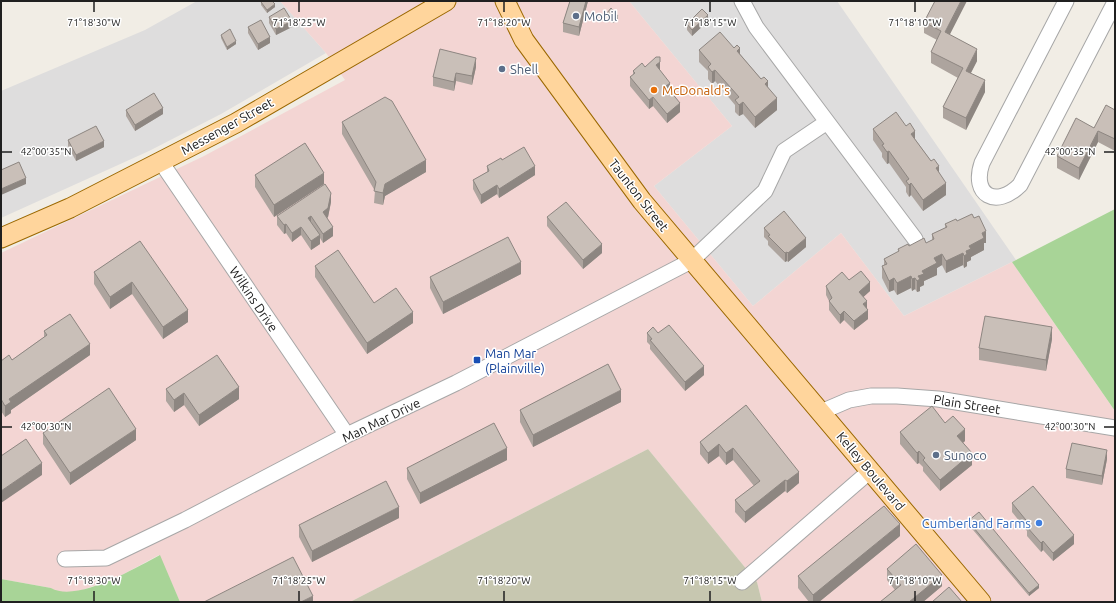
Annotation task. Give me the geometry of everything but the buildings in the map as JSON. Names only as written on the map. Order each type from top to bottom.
[{"type":"main road","name":"Messenger Street","points":[[1,238],[70,208],[236,123],[446,1]]},
{"type":"main road","name":"Taunton Street","points":[[505,1],[524,40],[642,201],[691,261],[791,377]]},
{"type":"main road","name":"Kelley Boulevard","points":[[791,377],[981,602]]},
{"type":"street","points":[[742,1],[756,27],[915,239]]},
{"type":"street","points":[[1066,1],[982,163],[979,173],[980,186],[984,191],[994,197],[1007,196],[1020,185],[1115,2]]},
{"type":"street","name":"Man Mar Drive","points":[[65,559],[106,558],[185,520],[347,435],[465,379],[691,261],[765,191],[784,151],[828,122]]},
{"type":"street","name":"Wilkins Drive","points":[[161,162],[347,435]]},
{"type":"street","name":"Plain Street","points":[[820,412],[849,400],[872,396],[897,396],[938,399],[1115,428]]},
{"type":"street","points":[[742,582],[870,471]]},
{"type":"shaded area","points":[[197,1],[280,1],[326,53],[221,114],[149,151],[1,218],[1,91],[145,30]]},
{"type":"shaded area","points":[[280,1],[629,1],[732,126],[654,186],[753,306],[841,233],[904,316],[1012,262],[1115,411],[1115,602],[762,602],[757,582],[648,449],[350,602],[180,602],[159,555],[118,577],[74,593],[57,592],[51,588],[1,579],[1,253],[204,156],[345,80],[326,53]]},
{"type":"shaded area","points":[[629,1],[837,1],[1016,260],[904,316],[841,233],[753,306],[654,186],[732,126]]},
{"type":"shaded area","points":[[648,449],[757,582],[762,602],[350,602]]},
{"type":"green space","points":[[1115,209],[1115,411],[1012,262]]},
{"type":"green space","points":[[160,555],[180,602],[1,602],[1,579],[62,591],[75,591],[90,588],[106,582]]},
{"type":"place","name":"Mobil","points":[[576,16]]},
{"type":"place","name":"Shell","points":[[502,69]]},
{"type":"place","name":"McDonald's","points":[[654,90]]},
{"type":"place","name":"Man Mar (Plainville)","points":[[477,360]]},
{"type":"place","name":"Sunoco","points":[[936,455]]},
{"type":"place","name":"Cumberland Farms","points":[[1039,523]]}]
